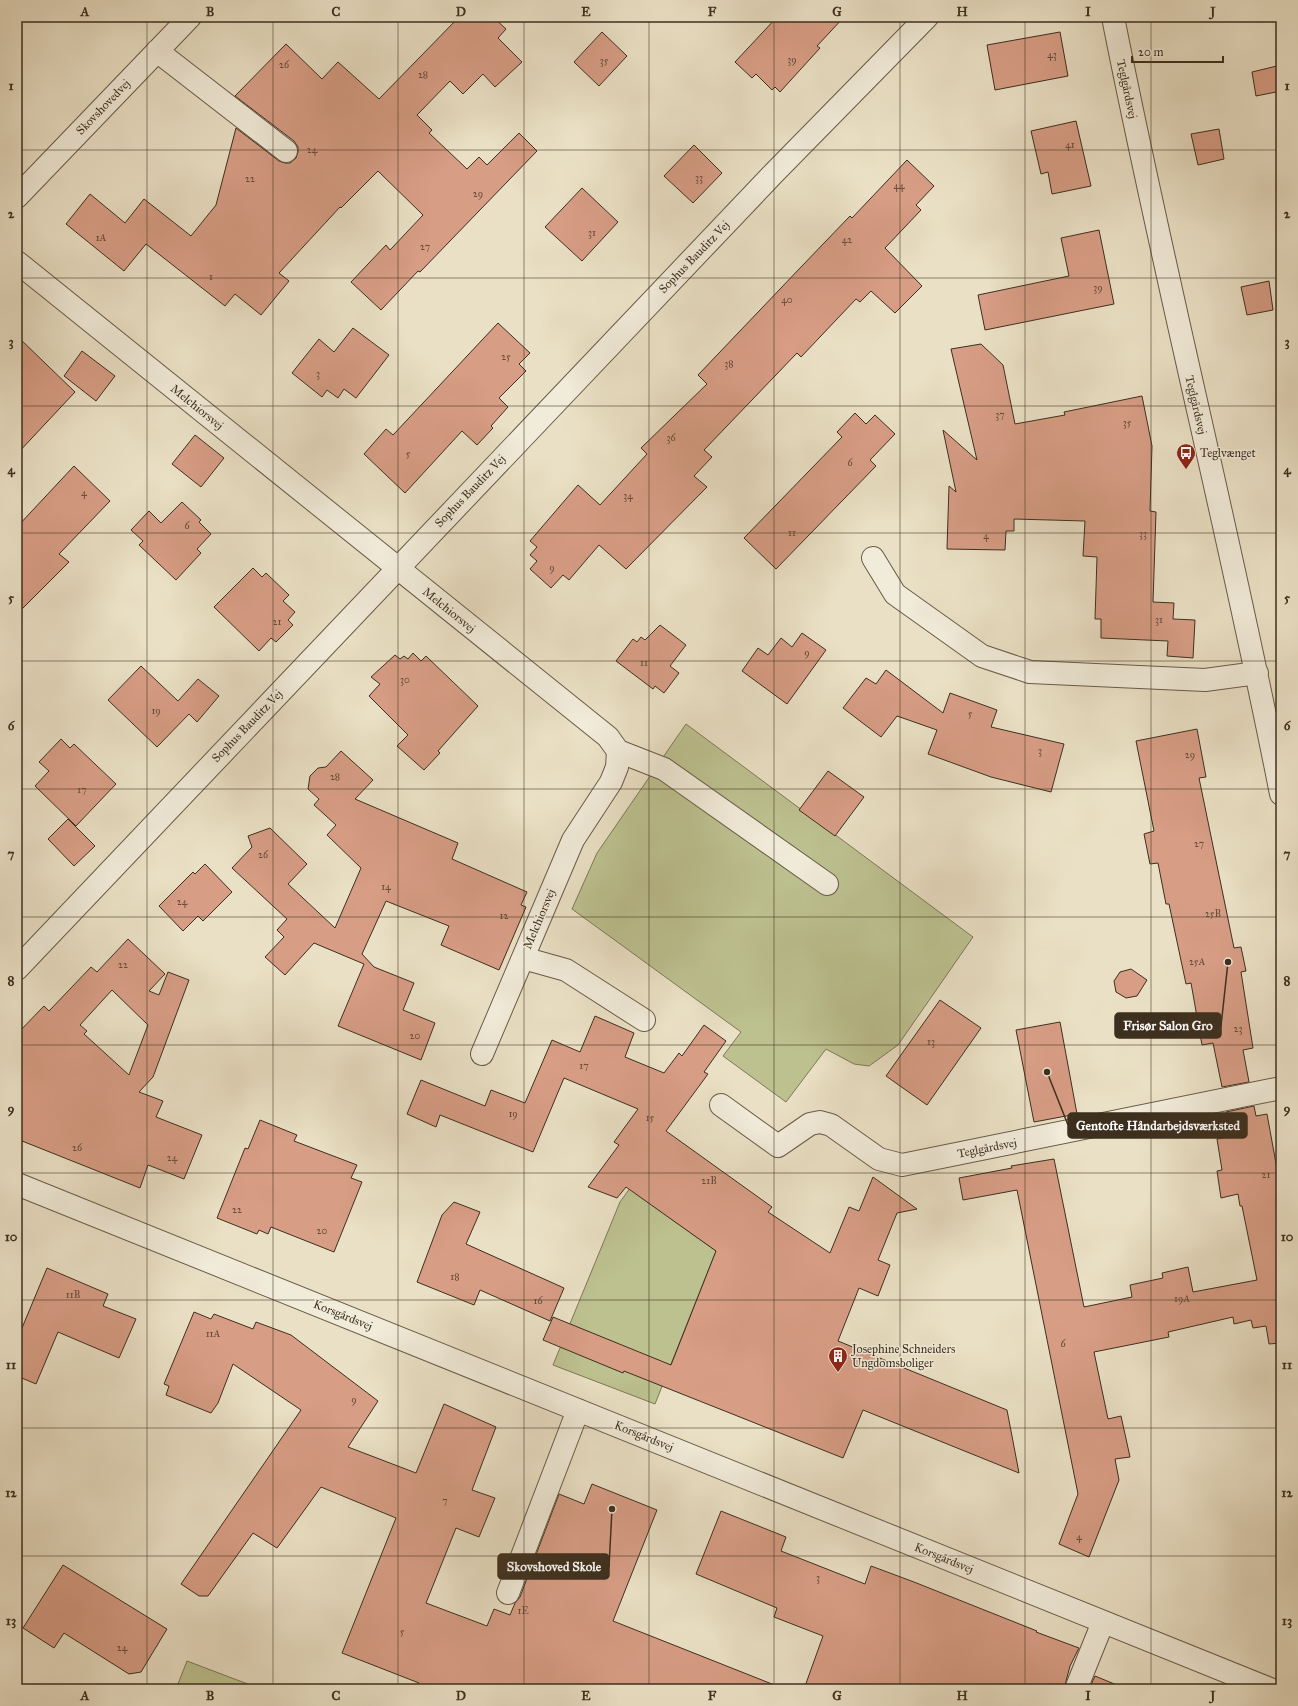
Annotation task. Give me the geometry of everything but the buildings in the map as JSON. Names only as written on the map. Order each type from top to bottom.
[{"type":"street","name":"Skovshovedvej","points":[[17,197],[190,17]]},
{"type":"street","name":"Sophus Bauditz Vej","points":[[17,969],[773,174],[927,17]]},
{"type":"street","name":"Teglgårdsvej","points":[[1112,17],[1172,297],[1257,673],[1281,794]]},
{"type":"street","points":[[157,51],[286,151]]},
{"type":"street","name":"Melchiorsvej","points":[[17,262],[608,737],[618,751],[617,767],[611,782],[573,840],[482,1054]]},
{"type":"street","points":[[873,558],[895,594],[982,656],[1030,672],[1205,680],[1257,673]]},
{"type":"street","points":[[618,751],[664,769],[827,884]]},
{"type":"street","points":[[523,958],[566,970],[644,1020]]},
{"type":"street","name":"Teglgårdsvej","points":[[721,1104],[778,1146],[810,1124],[820,1122],[831,1125],[880,1159],[902,1165],[1281,1088]]},
{"type":"street","name":"Korsgårdsvej","points":[[17,1184],[1270,1689]]},
{"type":"street","points":[[508,1593],[578,1410]]},
{"type":"street","points":[[1076,1689],[1103,1622]]},
{"type":"green space","points":[[686,724],[973,937],[898,1045],[869,1066],[854,1064],[826,1049],[786,1102],[723,1056],[741,1032],[572,909],[597,853]]},
{"type":"green space","points":[[638,1177],[642,1198],[716,1251],[655,1404],[553,1365],[620,1202]]},
{"type":"green space","points":[[187,1661],[261,1689],[176,1689]]},
{"type":"place","name":"Teglvænget","points":[[1186,470]]},
{"type":"place","name":"Frisør Salon Gro","points":[[1228,962]]},
{"type":"place","name":"Gentofte Håndarbejdsværksted","points":[[1047,1072]]},
{"type":"place","name":"Josephine Schneiders Ungdomsboliger","points":[[838,1373]]},
{"type":"place","name":"Skovshoved Skole","points":[[612,1509]]}]
